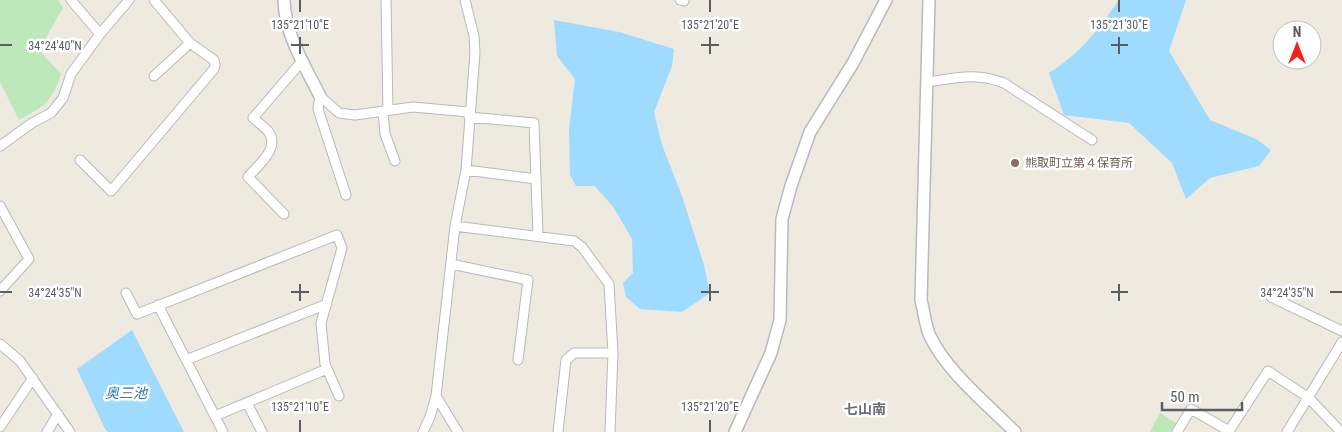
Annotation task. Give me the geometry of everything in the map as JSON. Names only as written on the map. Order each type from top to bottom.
[{"type":"street","points":[[71,0],[100,34]]},
{"type":"street","points":[[0,146],[32,123],[51,114],[62,98],[71,74],[100,34],[129,0]]},
{"type":"street","points":[[80,160],[111,191],[214,69],[216,64],[214,60],[190,43],[154,0]]},
{"type":"street","points":[[284,0],[284,12],[290,34],[302,61],[320,96],[339,113],[355,115],[413,106],[534,123],[538,236]]},
{"type":"street","points":[[386,0],[385,134],[395,161]]},
{"type":"street","points":[[423,432],[436,396],[455,226],[466,170],[475,53],[474,36],[465,0]]},
{"type":"street","points":[[680,0],[684,0]]},
{"type":"street","points":[[735,432],[771,353],[780,320],[782,219],[791,186],[810,132],[853,63],[886,0]]},
{"type":"street","points":[[929,0],[922,300],[928,332],[936,348],[952,369],[1015,432]]},
{"type":"street","points":[[154,76],[190,43]]},
{"type":"street","points":[[284,214],[248,177],[271,150],[272,140],[269,132],[253,118],[302,61]]},
{"type":"street","points":[[927,82],[976,76],[989,77],[1004,83],[1092,140]]},
{"type":"street","points":[[320,96],[318,109],[346,196]]},
{"type":"street","points":[[466,170],[536,179]]},
{"type":"street","points":[[0,291],[29,259],[1,211]]},
{"type":"street","points":[[455,226],[574,241],[582,247],[609,284],[613,353],[610,432]]},
{"type":"street","points":[[126,293],[137,314],[337,235],[342,248],[321,323],[325,364],[339,396]]},
{"type":"street","points":[[451,264],[528,280],[518,360]]},
{"type":"street","points":[[1271,297],[1342,331]]},
{"type":"street","points":[[186,360],[326,304]]},
{"type":"street","points":[[158,305],[223,432]]},
{"type":"street","points":[[1288,432],[1342,342]]},
{"type":"street","points":[[0,344],[20,361],[70,432]]},
{"type":"street","points":[[558,432],[566,360],[574,353],[613,353]]},
{"type":"street","points":[[215,416],[327,369]]},
{"type":"street","points":[[1177,432],[1191,409],[1229,432],[1268,371],[1309,398],[1341,432]]},
{"type":"street","points":[[0,427],[33,378]]},
{"type":"street","points":[[436,396],[458,432]]},
{"type":"street","points":[[247,403],[262,432]]},
{"type":"street","points":[[47,432],[58,414]]},
{"type":"green space","points":[[0,0],[58,0],[63,8],[39,50],[61,74],[58,84],[46,103],[19,120],[0,82]]},
{"type":"green space","points":[[1160,413],[1176,423],[1171,432],[1150,432]]},
{"type":"water","points":[[1119,0],[1186,0],[1169,51],[1210,120],[1256,139],[1271,150],[1259,166],[1210,178],[1186,199],[1172,163],[1129,123],[1064,115],[1049,73],[1080,49]]},
{"type":"water","points":[[554,20],[619,32],[674,49],[672,66],[654,112],[662,145],[682,196],[704,265],[710,293],[682,312],[640,309],[626,297],[623,283],[633,273],[632,239],[614,208],[595,186],[576,186],[570,175],[569,129],[575,79],[557,56]]},
{"type":"water","name":"奥三池","points":[[132,330],[184,432],[108,432],[105,429],[77,369]]},
{"type":"place","name":"熊取町立第４保育所","points":[[1015,163]]},
{"type":"district","name":"七山南","points":[[865,409]]}]
